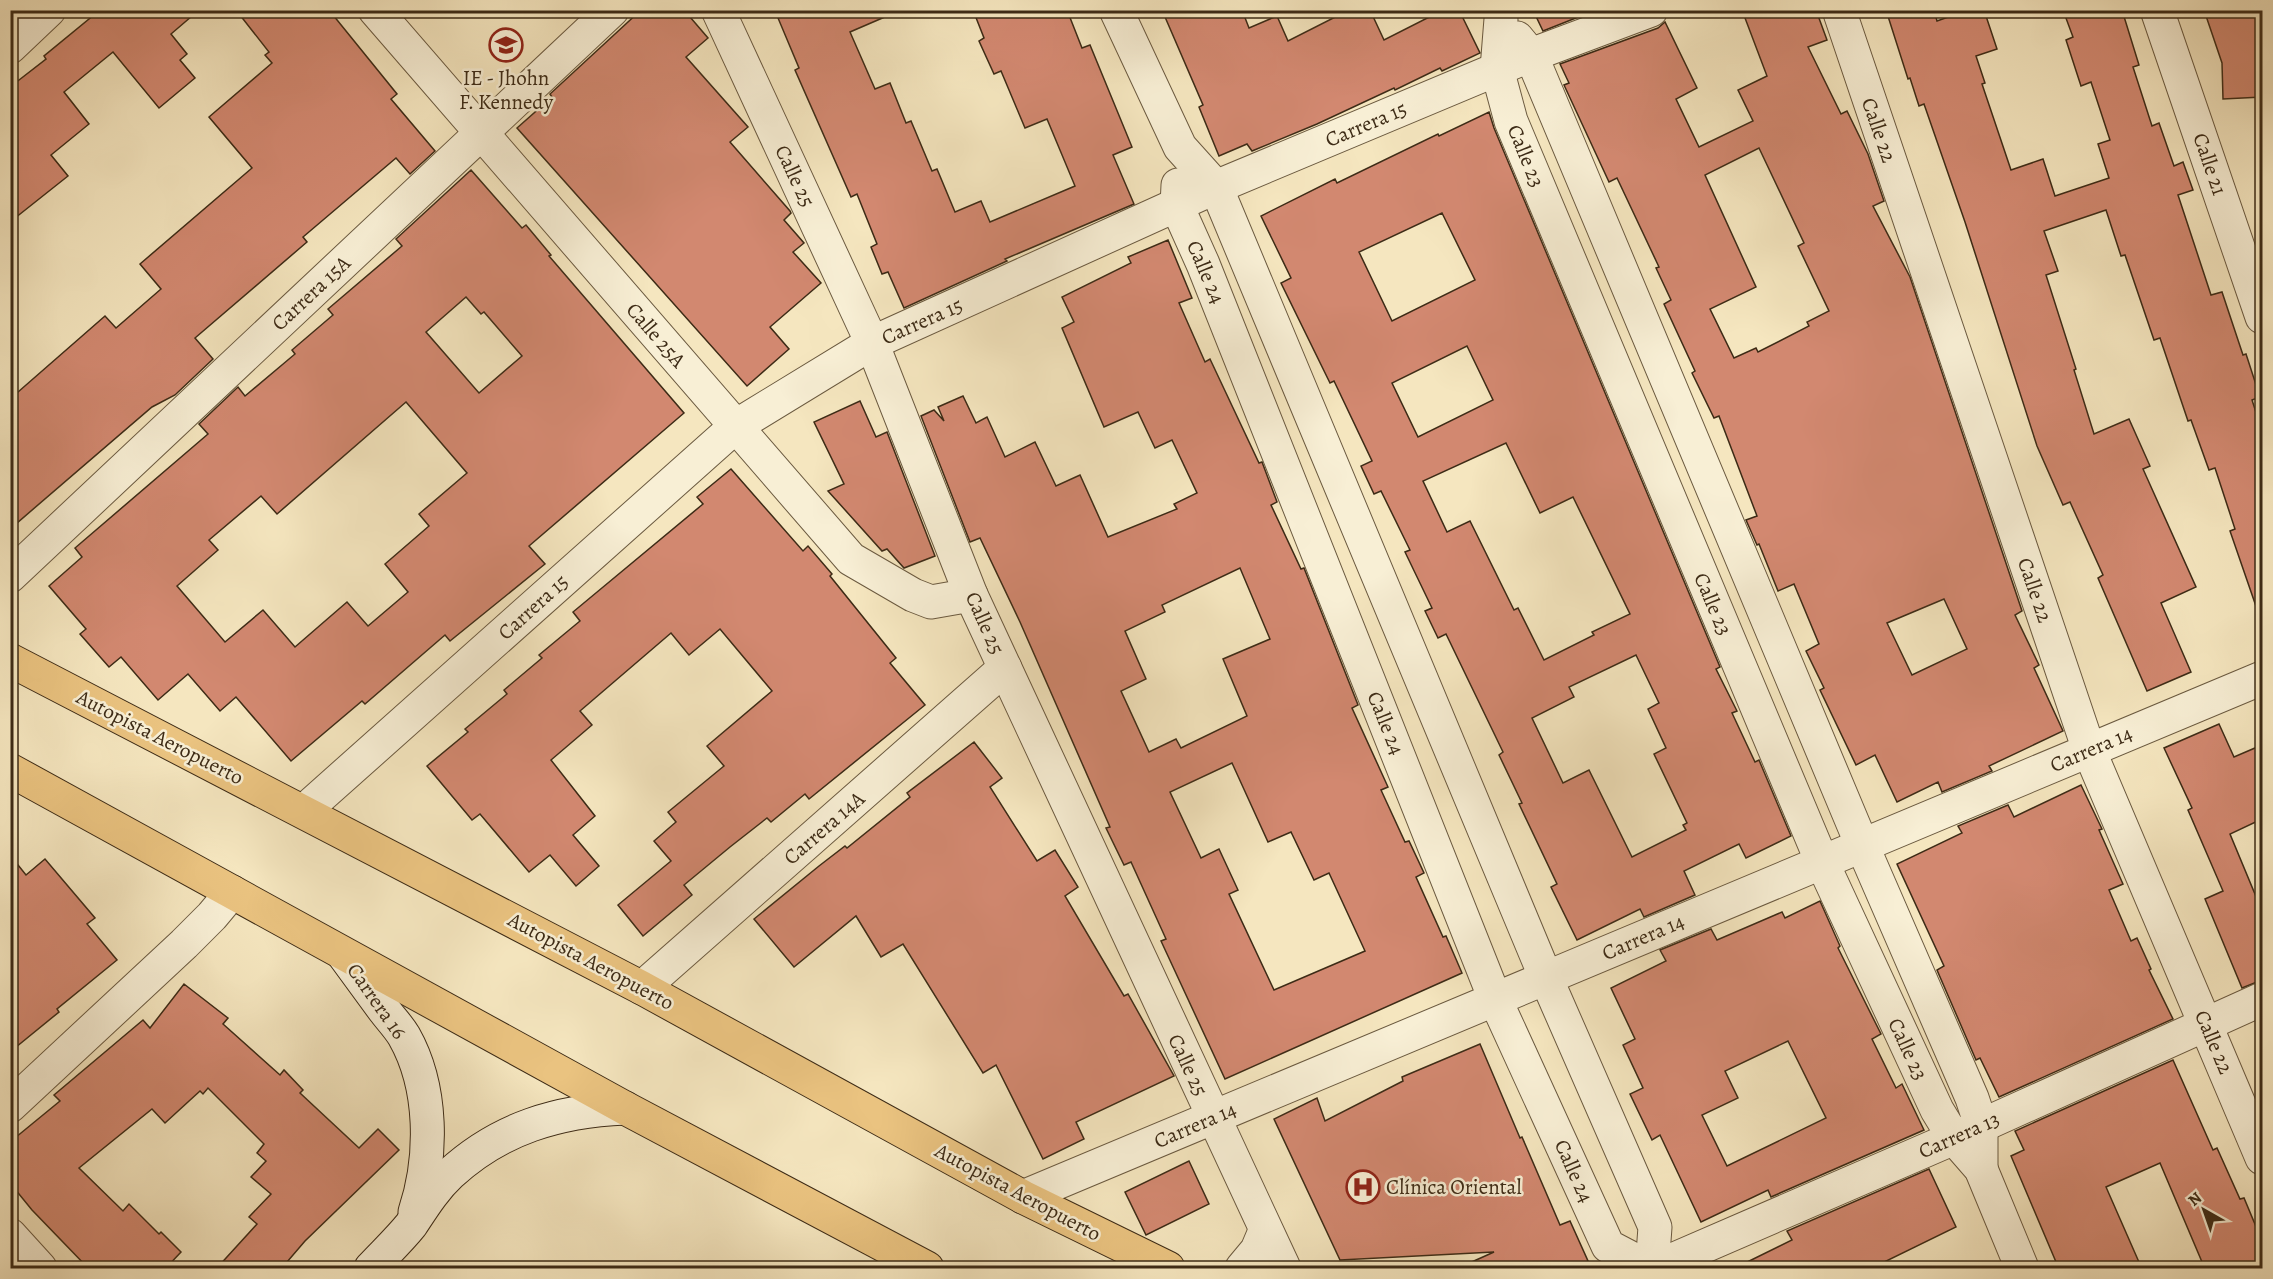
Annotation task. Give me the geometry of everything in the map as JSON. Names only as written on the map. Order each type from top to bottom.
[{"type":"highway","name":"Autopista Aeropuerto","points":[[10,660],[642,988],[1023,1197],[1168,1269]]},
{"type":"highway","points":[[10,770],[625,1108],[927,1269]]},
{"type":"street","points":[[10,47],[49,10]]},
{"type":"street","name":"Calle 25A","points":[[375,10],[851,559],[913,595],[931,602],[971,595]]},
{"type":"street","name":"Carrera 15A","points":[[10,576],[612,10]]},
{"type":"street","name":"Calle 25","points":[[718,10],[872,343],[971,595],[1284,1269]]},
{"type":"street","name":"Calle 24","points":[[1116,10],[1180,147],[1216,187],[1546,978],[1655,1227],[1652,1269],[1608,1246],[1495,999],[1203,264],[1177,206],[1180,147]]},
{"type":"street","name":"Carrera 15","points":[[304,811],[736,426],[872,343],[1216,187],[1531,55],[1651,10]]},
{"type":"street","name":"Calle 22","points":[[1839,10],[2090,750],[2262,1158]]},
{"type":"street","name":"Calle 21","points":[[2157,10],[2262,317]]},
{"type":"street","name":"Calle 23","points":[[1499,15],[1531,55],[1862,845],[1972,1098],[1967,1132],[2022,1269]]},
{"type":"street","name":"Calle 23","points":[[1499,15],[1497,69],[1511,121],[1822,862],[1937,1110],[1967,1132]]},
{"type":"street","name":"Carrera 14A","points":[[642,988],[1005,668]]},
{"type":"street","name":"Carrera 14","points":[[1023,1197],[2262,678]]},
{"type":"street","points":[[10,1106],[184,944],[232,892]]},
{"type":"street","name":"Carrera 16","points":[[342,954],[404,1035],[422,1088],[427,1143],[419,1199],[410,1225]]},
{"type":"street","name":"Carrera 13","points":[[1652,1269],[1967,1132],[2262,999]]},
{"type":"street","name":"Carrera 16","points":[[371,1269],[410,1225],[428,1198],[450,1174],[474,1154],[501,1137],[531,1124],[593,1109],[625,1108]]},
{"type":"street","points":[[1242,1269],[1257,1250],[1265,1231]]},
{"type":"street","points":[[10,1235],[40,1269]]},
{"type":"building","points":[[100,10],[199,10],[171,34],[187,54],[180,60],[195,78],[159,108],[113,52],[64,92],[89,124],[51,155],[68,176],[10,222],[10,87],[46,59],[44,56]]},
{"type":"building","points":[[236,10],[329,10],[397,94],[391,99],[435,151],[410,174],[396,158],[303,237],[307,242],[195,338],[213,359],[175,395],[152,407],[10,529],[10,399],[105,316],[116,328],[161,289],[140,264],[252,168],[209,117],[272,63],[265,55],[269,52]]},
{"type":"building","points":[[641,10],[684,10],[708,38],[686,57],[748,127],[730,142],[790,211],[791,213],[784,220],[804,243],[793,252],[821,283],[770,327],[789,349],[747,386],[517,128],[552,97],[550,94]]},
{"type":"building","points":[[796,10],[901,10],[850,32],[875,89],[890,83],[906,123],[911,121],[932,171],[937,169],[955,212],[981,201],[990,222],[1075,186],[1047,119],[1025,128],[1001,71],[994,74],[979,41],[984,38],[973,10],[1067,10],[1082,48],[1090,45],[1132,147],[1113,155],[1134,204],[1005,259],[1007,261],[904,308],[888,272],[882,274],[871,247],[877,244],[857,194],[851,197],[795,70],[799,68],[778,18]]},
{"type":"building","points":[[1162,10],[1242,10],[1249,28],[1277,16],[1288,41],[1349,10],[1370,10],[1384,40],[1443,10],[1459,10],[1480,53],[1442,71],[1440,68],[1395,90],[1394,88],[1252,151],[1247,144],[1219,156],[1199,107],[1203,105]]},
{"type":"building","points":[[1533,10],[1596,10],[1543,31]]},
{"type":"building","points":[[1742,10],[1816,10],[1827,40],[1808,47],[1841,114],[1847,111],[1868,154],[1884,201],[1873,206],[1910,277],[2022,611],[2015,615],[2039,665],[2034,668],[2063,731],[1989,766],[1992,771],[1942,792],[1938,782],[1897,802],[1875,755],[1856,765],[1820,690],[1824,688],[1806,651],[1819,644],[1794,584],[1778,591],[1759,544],[1757,545],[1746,520],[1757,516],[1719,416],[1714,418],[1692,373],[1695,371],[1664,304],[1671,300],[1656,268],[1659,267],[1617,178],[1609,182],[1564,85],[1569,83],[1560,64],[1658,28],[1665,22],[1697,88],[1676,99],[1699,147],[1753,121],[1738,90],[1767,76]],"holes":[[[1759,148],[1804,243],[1798,246],[1829,311],[1807,322],[1809,326],[1758,352],[1756,348],[1734,358],[1710,309],[1756,287],[1705,175]],[[1944,599],[1967,649],[1912,675],[1887,623]]]},
{"type":"building","points":[[1886,10],[1934,10],[1937,21],[1968,10],[1984,10],[1997,49],[1976,56],[1985,83],[1982,84],[2011,170],[2043,159],[2055,196],[2109,178],[2098,144],[2110,140],[2091,82],[2081,86],[2066,40],[2073,37],[2063,10],[2122,10],[2139,65],[2133,67],[2152,126],[2159,123],[2174,166],[2183,162],[2193,190],[2178,195],[2211,295],[2222,292],[2260,397],[2252,400],[2262,431],[2262,611],[2258,612],[2230,531],[2235,529],[2215,468],[2209,470],[2191,420],[2188,421],[2160,338],[2154,340],[2125,255],[2121,256],[2106,210],[2044,231],[2058,271],[2046,275],[2094,434],[2129,419],[2150,466],[2143,469],[2196,587],[2161,603],[2191,672],[2147,691],[2098,578],[2103,575],[2070,502],[2063,505],[2037,446],[1965,222],[1924,104],[1919,106],[1910,78],[1908,79]]},
{"type":"building","points":[[2204,10],[2253,10],[2262,38],[2262,97],[2223,99],[2222,63]]},
{"type":"building","points":[[1489,112],[1720,667],[1716,669],[1737,711],[1732,713],[1755,762],[1759,760],[1791,836],[1746,858],[1739,844],[1684,871],[1695,895],[1644,917],[1640,909],[1577,940],[1551,887],[1557,884],[1519,804],[1522,803],[1499,755],[1503,752],[1446,634],[1438,638],[1425,611],[1432,608],[1405,552],[1410,550],[1381,491],[1374,494],[1361,466],[1372,461],[1334,381],[1330,383],[1281,283],[1291,278],[1261,216],[1335,179],[1337,183],[1438,134],[1439,136]],"holes":[[[1442,213],[1475,280],[1392,321],[1359,252]],[[1467,346],[1493,400],[1418,437],[1392,383]],[[1506,443],[1540,513],[1573,497],[1630,614],[1592,632],[1594,635],[1544,660],[1518,608],[1514,610],[1470,521],[1447,532],[1423,481]],[[1636,655],[1659,703],[1648,709],[1666,748],[1654,754],[1687,823],[1683,825],[1686,830],[1632,857],[1589,770],[1563,783],[1532,718],[1574,697],[1569,687]]]},
{"type":"building","points":[[471,170],[522,228],[526,225],[551,255],[549,256],[684,413],[529,546],[545,564],[450,641],[445,635],[365,704],[362,701],[291,761],[236,697],[220,711],[188,674],[158,700],[121,657],[109,667],[80,634],[86,629],[49,586],[82,557],[75,548],[208,434],[199,424],[238,387],[245,396],[295,354],[292,350],[333,315],[328,309],[402,246],[396,239]],"holes":[[[466,297],[481,314],[484,312],[522,356],[479,393],[426,332]],[[406,402],[467,473],[419,514],[429,526],[385,564],[408,592],[368,626],[347,602],[295,647],[263,610],[225,642],[177,586],[218,550],[209,540],[261,496],[277,514]]]},
{"type":"building","points":[[1168,240],[1192,298],[1179,303],[1205,362],[1210,359],[1259,463],[1262,462],[1277,502],[1271,505],[1301,569],[1304,568],[1358,705],[1352,708],[1388,787],[1381,790],[1405,842],[1409,841],[1424,873],[1416,877],[1462,973],[1225,1079],[1161,941],[1166,939],[1131,862],[1124,865],[1106,828],[1110,827],[1020,622],[980,538],[970,542],[921,416],[934,410],[944,421],[938,407],[963,396],[976,423],[987,417],[1005,457],[1035,442],[1056,486],[1080,475],[1108,537],[1177,509],[1174,504],[1197,493],[1172,440],[1155,448],[1138,412],[1104,427],[1062,328],[1074,322],[1062,297],[1131,263],[1128,257]],"holes":[[[1240,568],[1270,639],[1223,659],[1247,716],[1181,748],[1176,739],[1149,752],[1121,691],[1146,679],[1125,631],[1165,612],[1162,605]],[[1232,763],[1268,842],[1291,832],[1314,880],[1329,873],[1365,951],[1274,990],[1229,894],[1238,890],[1219,849],[1201,858],[1170,792]]]},
{"type":"building","points":[[860,401],[876,437],[887,432],[935,556],[904,568],[887,549],[882,551],[828,491],[844,484],[814,422]]},
{"type":"building","points":[[731,469],[803,551],[808,546],[832,574],[830,576],[896,658],[890,663],[925,705],[809,799],[805,794],[771,822],[767,818],[730,847],[684,885],[692,895],[643,936],[618,905],[671,861],[654,841],[676,822],[668,812],[724,766],[707,746],[772,691],[720,629],[689,655],[671,633],[580,711],[592,725],[551,760],[595,816],[573,835],[599,866],[576,886],[550,855],[529,872],[480,814],[472,820],[427,766],[468,732],[465,729],[507,694],[504,690],[542,658],[539,655],[580,621],[573,612],[703,504],[697,497]]},
{"type":"building","points":[[2219,724],[2234,757],[2262,745],[2262,819],[2230,834],[2262,911],[2262,980],[2242,988],[2205,899],[2223,891],[2188,810],[2192,808],[2164,748]]},
{"type":"building","points":[[974,742],[1002,778],[990,787],[1037,861],[1055,850],[1078,887],[1065,896],[1124,996],[1128,994],[1174,1076],[1076,1122],[1084,1139],[1043,1159],[996,1065],[983,1073],[903,944],[881,957],[856,916],[794,967],[754,919],[845,846],[847,848],[910,797],[907,793]]},
{"type":"building","points":[[2081,785],[2102,829],[2099,830],[2123,884],[2109,890],[2131,941],[2137,938],[2151,969],[2149,970],[2173,1019],[1999,1097],[1980,1058],[1976,1060],[1937,970],[1944,966],[1897,864],[1962,833],[1958,826],[2008,805],[2014,817]]},
{"type":"building","points":[[10,855],[26,875],[45,859],[95,918],[87,924],[117,960],[57,1009],[59,1012],[10,1052]]},
{"type":"building","points":[[1820,901],[1840,946],[1838,948],[1881,1034],[1872,1039],[1896,1088],[1902,1084],[1924,1130],[1771,1197],[1768,1190],[1701,1222],[1660,1135],[1652,1140],[1630,1094],[1643,1088],[1623,1045],[1635,1039],[1611,988],[1666,961],[1660,950],[1711,929],[1717,940],[1782,912],[1785,918]],"holes":[[[1788,1041],[1826,1118],[1727,1166],[1702,1115],[1738,1098],[1725,1071]]]},
{"type":"building","points":[[184,984],[228,1018],[223,1024],[280,1075],[284,1070],[303,1090],[300,1093],[359,1148],[378,1129],[399,1150],[305,1241],[281,1269],[216,1269],[257,1224],[249,1217],[271,1194],[251,1177],[266,1161],[257,1153],[264,1144],[208,1088],[203,1094],[200,1091],[165,1123],[152,1109],[79,1168],[123,1211],[129,1204],[181,1252],[165,1269],[89,1269],[32,1210],[10,1183],[10,1142],[60,1101],[54,1095],[143,1020],[150,1028]]},
{"type":"building","points":[[1480,1044],[1560,1225],[1570,1221],[1588,1261],[1571,1269],[1456,1269],[1494,1252],[1340,1260],[1274,1119],[1317,1098],[1325,1121],[1403,1081],[1402,1077]]},
{"type":"building","points":[[2173,1060],[2213,1150],[2217,1148],[2240,1199],[2244,1198],[2262,1241],[2262,1269],[2205,1269],[2160,1163],[2106,1187],[2142,1269],[2059,1269],[2011,1156],[2024,1150],[2015,1131]]},
{"type":"building","points":[[1189,1161],[1209,1204],[1146,1235],[1125,1192]]},
{"type":"building","points":[[1929,1169],[1956,1227],[1870,1269],[1733,1269],[1792,1240],[1787,1231]]},
{"type":"place","name":"IE - Jhohn F. Kennedy","points":[[506,45]]},
{"type":"place","name":"Clínica Oriental","points":[[1363,1187]]}]
